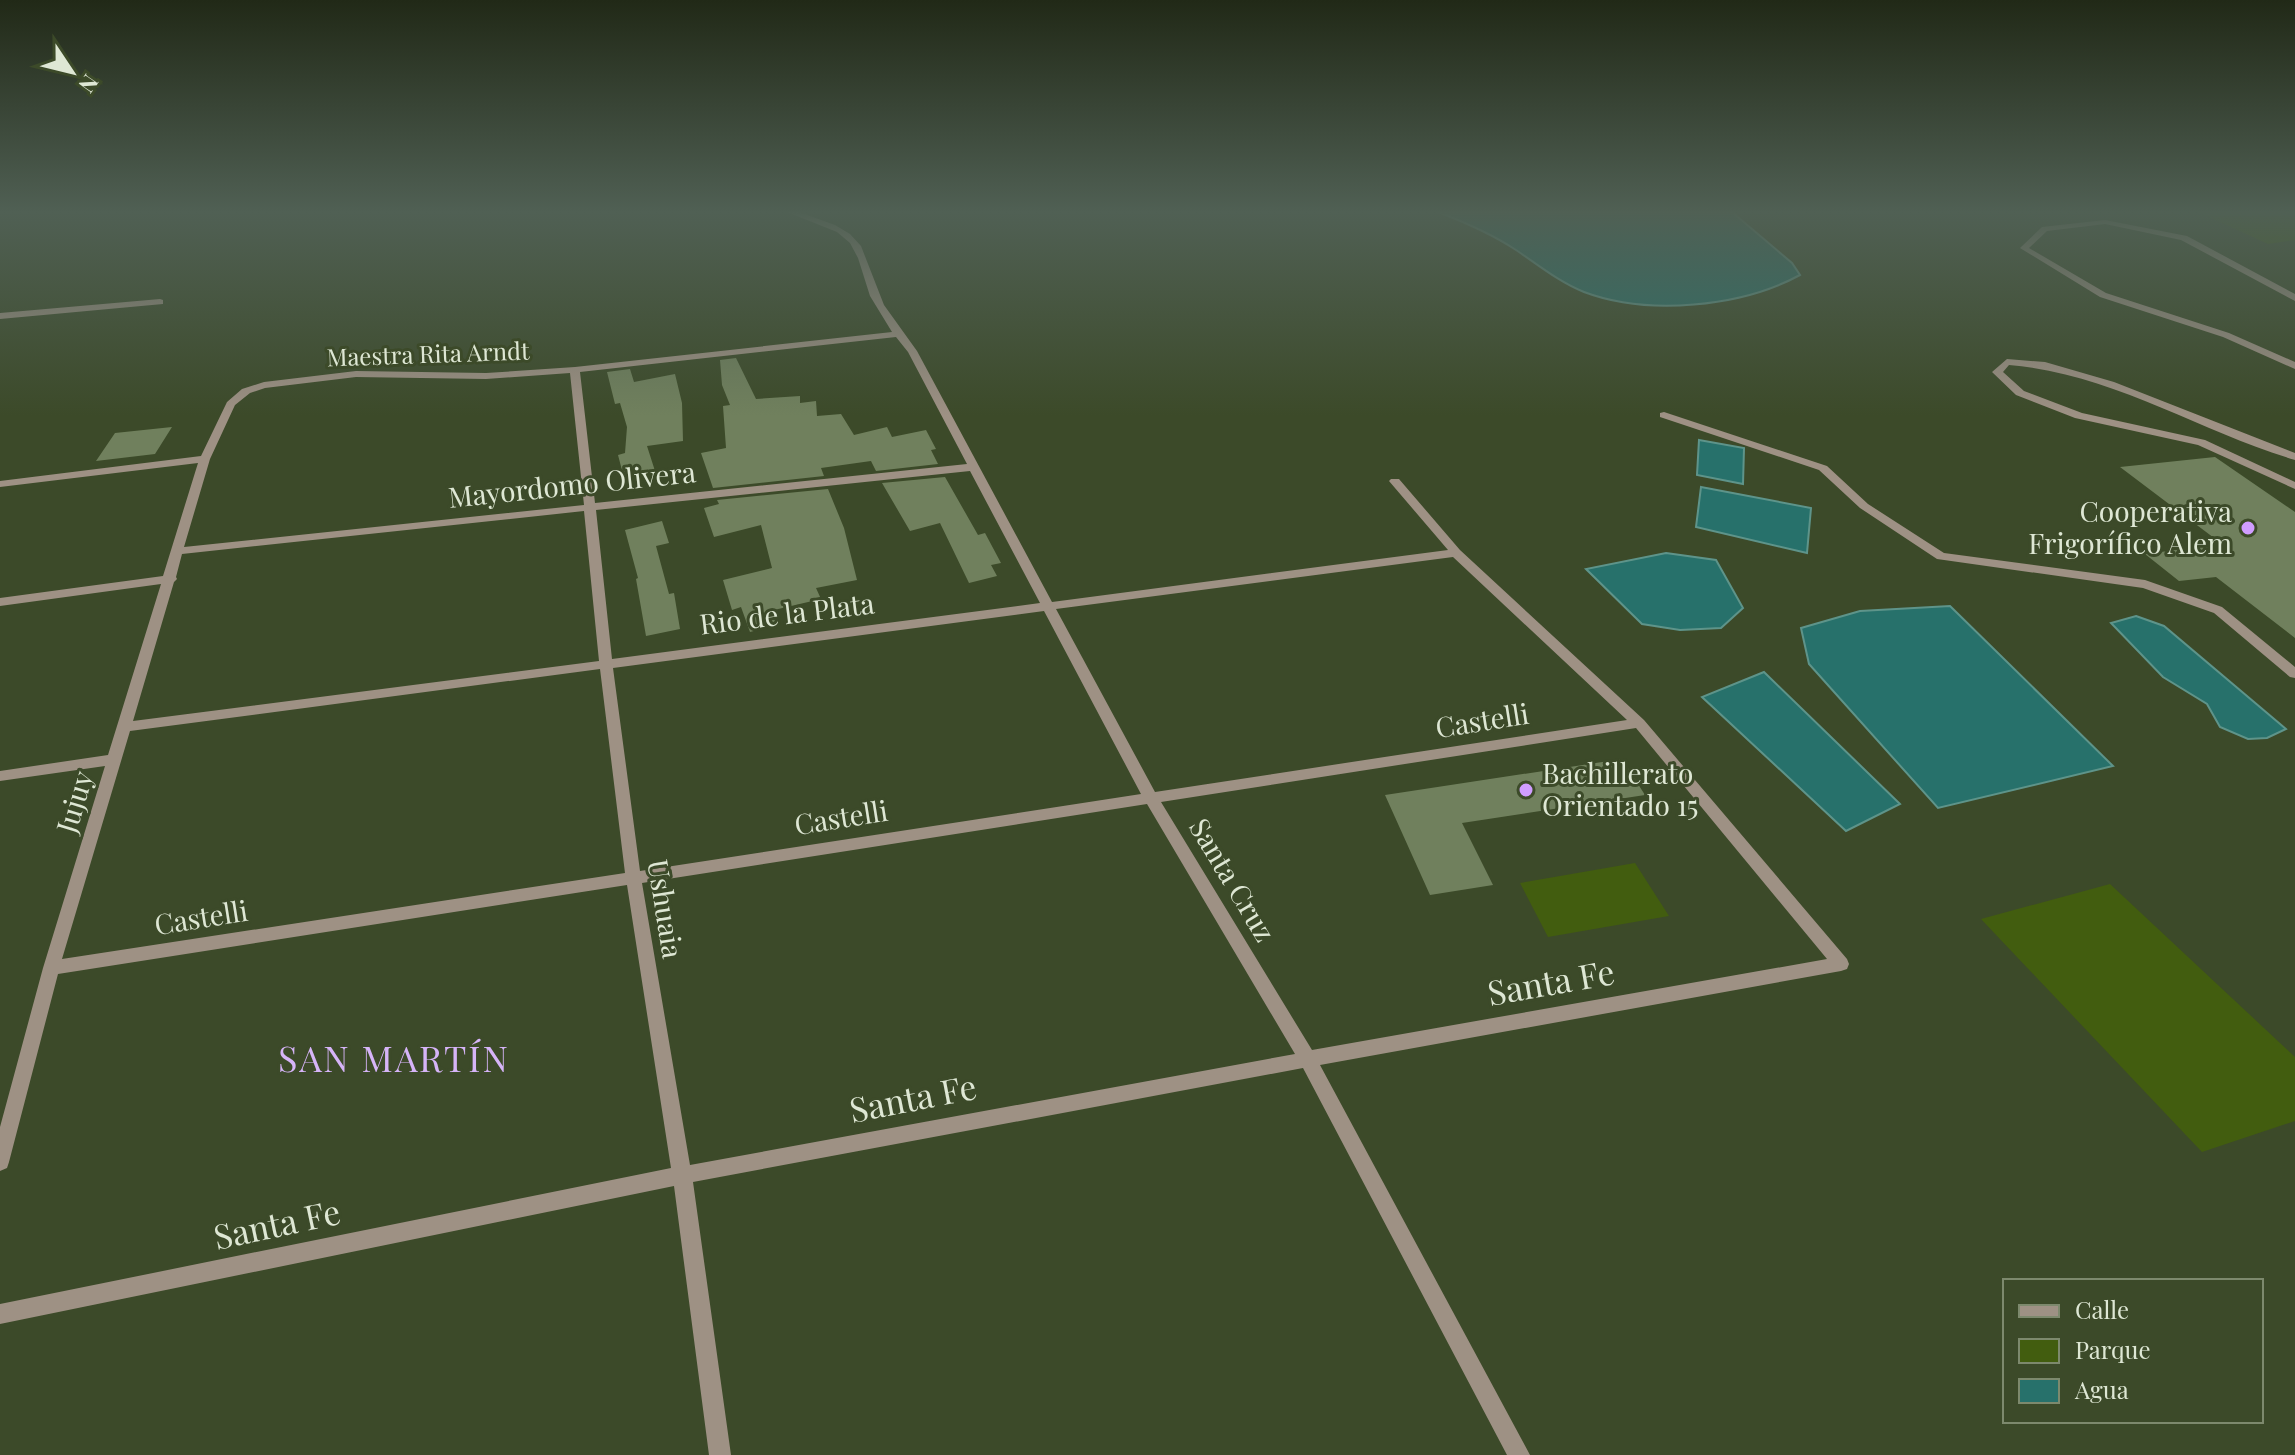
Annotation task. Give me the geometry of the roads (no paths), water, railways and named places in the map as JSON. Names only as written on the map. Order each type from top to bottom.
[{"type":"street","name":"Santa Cruz","points":[[869,280],[898,334],[912,351],[1152,798],[1308,1059],[1519,1455]]},
{"type":"street","points":[[2078,280],[2103,295],[2226,335],[2295,366]]},
{"type":"street","points":[[2262,280],[2295,298]]},
{"type":"street","points":[[0,316],[160,302]]},
{"type":"street","name":"Maestra Rita Arndt","points":[[205,459],[231,404],[246,391],[264,385],[356,374],[486,376],[575,370],[898,334]]},
{"type":"street","points":[[2295,457],[2110,384],[2045,365],[2007,362],[1997,372],[2020,393],[2079,416],[2201,442],[2295,486]]},
{"type":"street","name":"Ushuaia","points":[[575,370],[588,507],[633,876],[682,1175],[720,1455]]},
{"type":"street","points":[[1664,415],[1823,468],[1864,506],[1941,556],[2145,584],[2218,610],[2295,674]]},
{"type":"street","points":[[0,484],[205,459]]},
{"type":"street","name":"Jujuy","points":[[0,1162],[51,968],[205,459]]},
{"type":"street","name":"Mayordomo Olivera","points":[[178,551],[972,467]]},
{"type":"street","points":[[1395,481],[1456,553],[1639,723]]},
{"type":"street","name":"Rio de la Plata","points":[[125,727],[1456,553]]},
{"type":"street","points":[[0,602],[171,579]]},
{"type":"street","name":"Castelli","points":[[51,968],[1639,723]]},
{"type":"street","name":"Santa Fe","points":[[0,1314],[682,1175],[1841,964],[1639,723]]},
{"type":"street","points":[[0,776],[116,759]]},
{"type":"water","points":[[1560,280],[1789,280],[1750,295],[1723,301],[1665,306],[1609,299]]},
{"type":"water","points":[[1699,440],[1744,448],[1743,484],[1697,475]]},
{"type":"water","points":[[1701,487],[1811,508],[1807,553],[1696,527]]},
{"type":"water","points":[[1666,553],[1716,560],[1743,608],[1721,628],[1680,630],[1642,624],[1586,569]]},
{"type":"water","points":[[1950,606],[2113,766],[1938,808],[1809,664],[1801,628],[1860,611]]},
{"type":"water","points":[[2136,616],[2164,626],[2286,729],[2267,738],[2248,739],[2220,727],[2207,704],[2163,677],[2111,623]]},
{"type":"water","points":[[1764,672],[1900,804],[1846,831],[1702,697]]},
{"type":"place","name":"Cooperativa Frigorífico Alem","points":[[2248,528]]},
{"type":"place","name":"Bachillerato Orientado 15","points":[[1526,790]]},
{"type":"district","name":"SAN MARTÍN","points":[[394,1059]]}]
